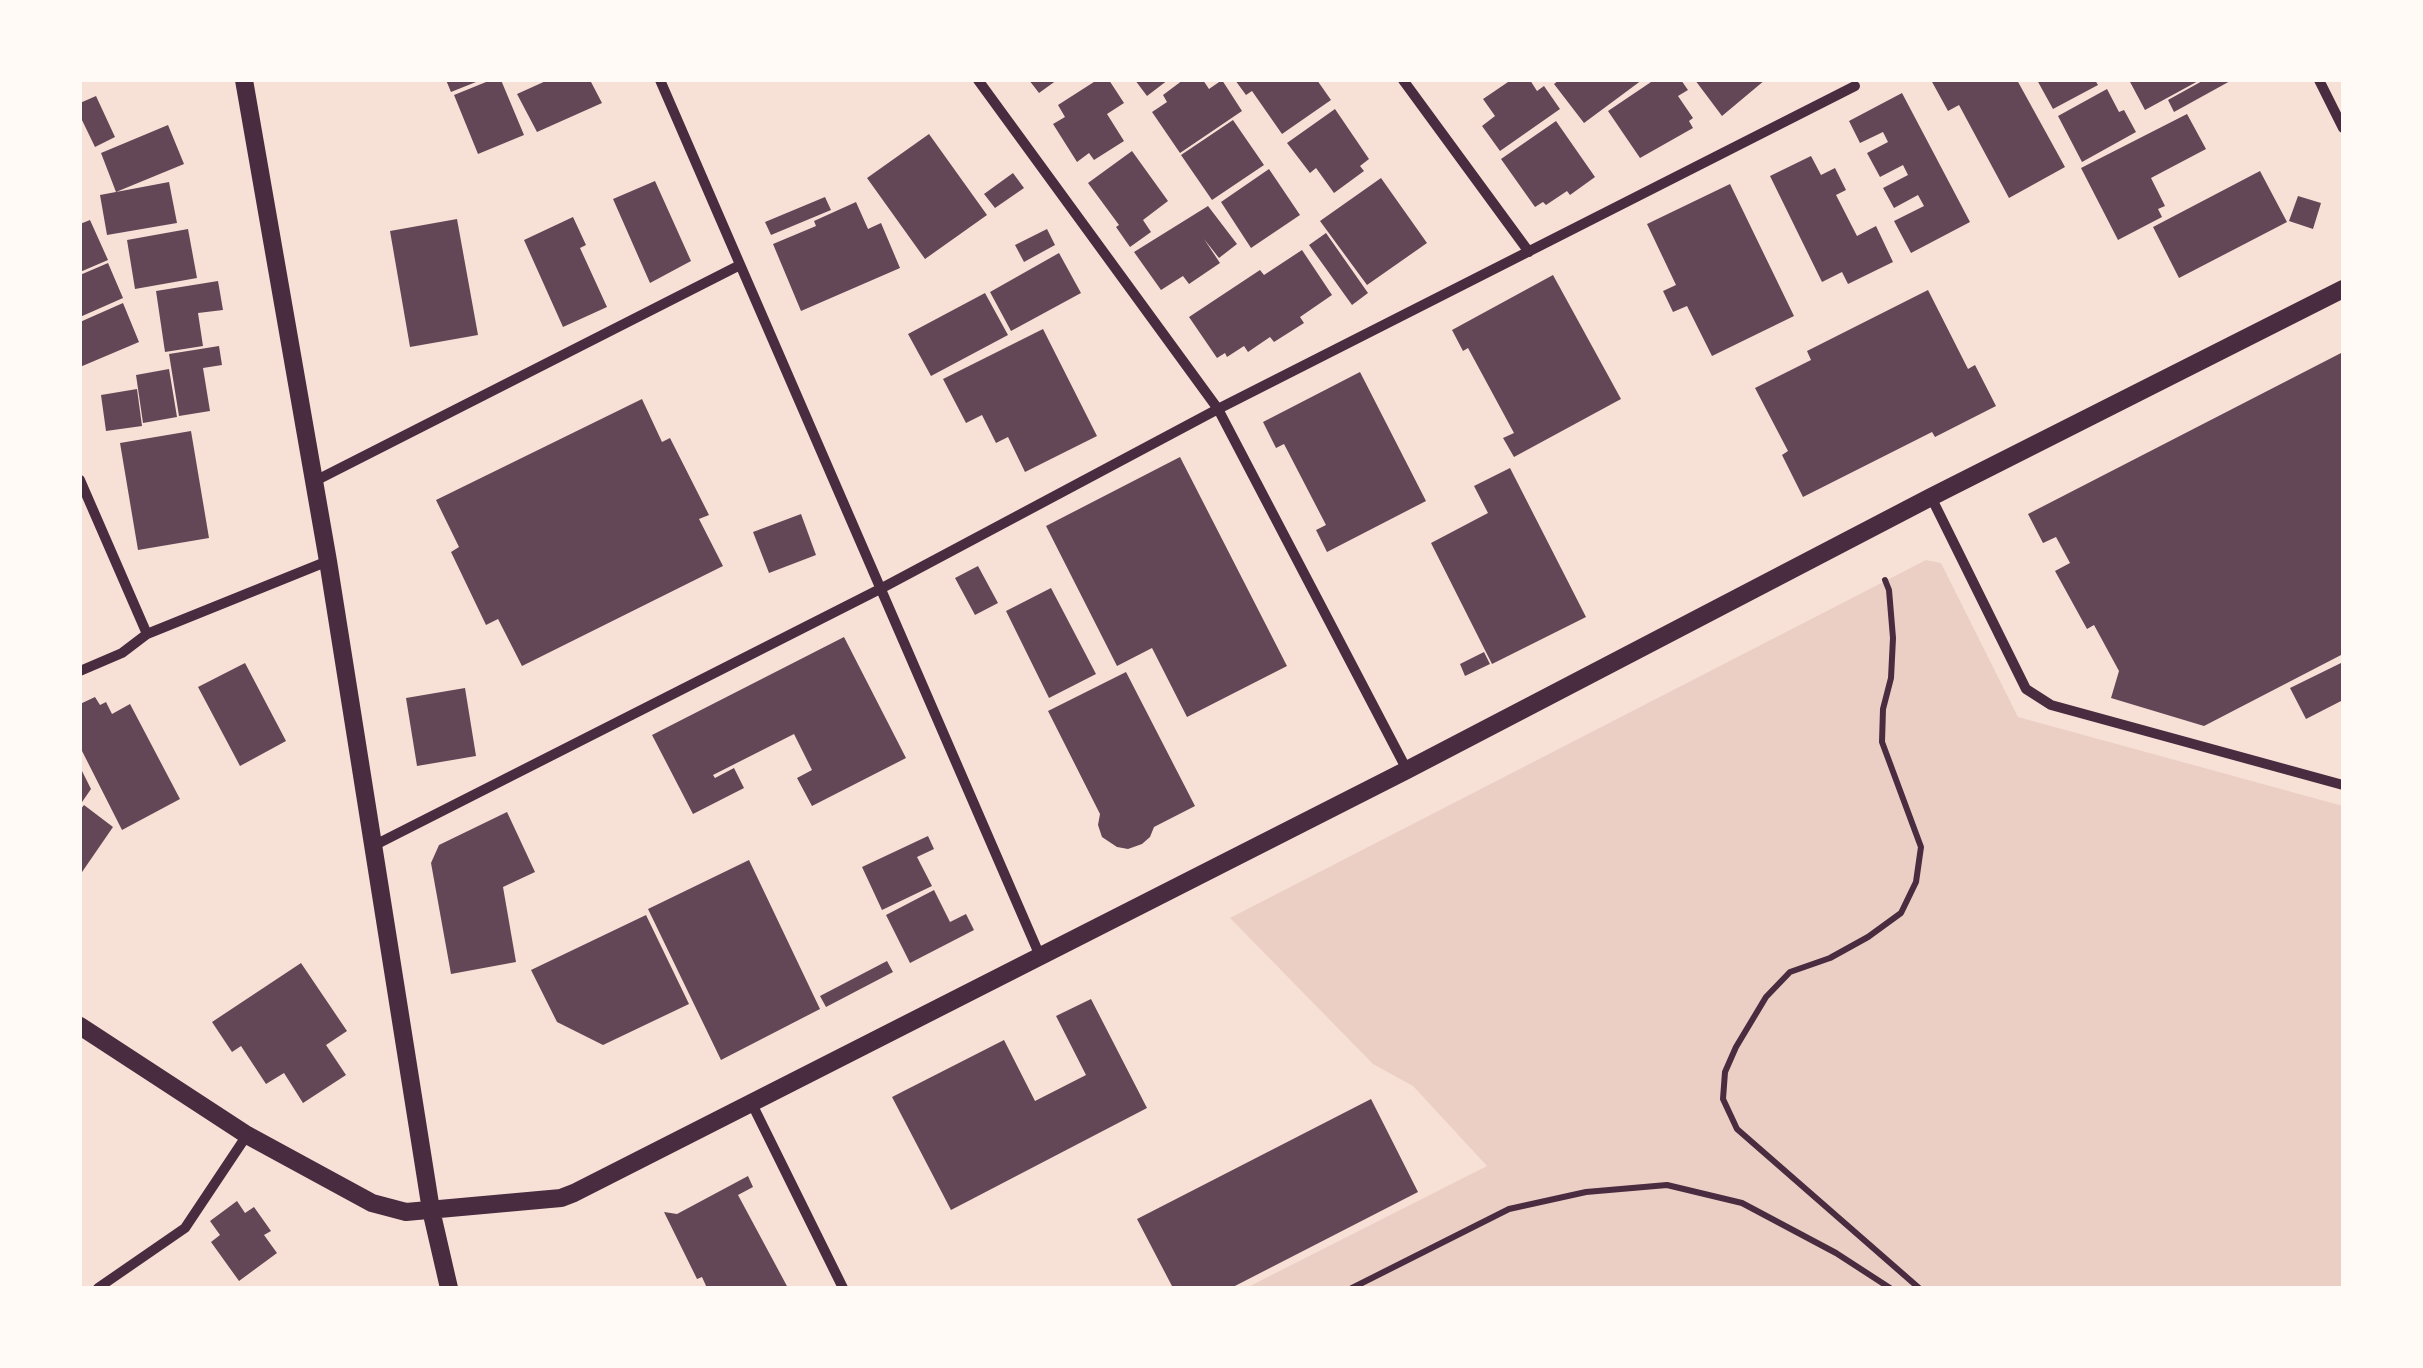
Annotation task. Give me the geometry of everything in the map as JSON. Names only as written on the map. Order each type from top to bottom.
[{"type":"street","points":[[244,80],[328,561],[431,1210],[449,1288]]},
{"type":"street","points":[[660,80],[1040,956]]},
{"type":"street","points":[[978,80],[1218,409],[1408,770]]},
{"type":"street","points":[[1404,80],[1529,252]]},
{"type":"street","points":[[2319,80],[2343,128]]},
{"type":"street","points":[[374,846],[882,588],[1218,409],[1858,82]]},
{"type":"street","points":[[312,482],[740,266]]},
{"type":"street","points":[[80,1026],[247,1136],[372,1203],[406,1212],[574,1194],[2343,289]]},
{"type":"street","points":[[80,480],[148,634]]},
{"type":"street","points":[[1931,497],[2026,689],[2051,705],[2343,785]]},
{"type":"street","points":[[80,671],[122,654],[148,634],[328,561]]},
{"type":"street","points":[[752,1104],[843,1288]]},
{"type":"street","points":[[98,1288],[185,1228],[247,1136]]},
{"type":"path","points":[[1885,580],[1890,590],[1893,638],[1882,742],[1920,847],[1916,882],[1901,912],[1856,944],[1790,972],[1766,997],[1725,1072],[1723,1098],[1737,1130],[1919,1288]]},
{"type":"path","points":[[1352,1288],[1509,1209],[1586,1192],[1667,1185],[1742,1202],[1836,1253],[1890,1288]]},
{"type":"shaded area","points":[[1926,560],[1941,563],[2018,717],[2343,806],[2343,1288],[1246,1288],[1487,1166],[1413,1086],[1373,1064],[1230,918]]},
{"type":"building","points":[[446,80],[481,80],[451,92]]},
{"type":"building","points":[[491,80],[501,80],[524,135],[478,154],[454,95]]},
{"type":"building","points":[[548,80],[590,80],[602,103],[537,132],[517,94]]},
{"type":"building","points":[[1029,80],[1057,80],[1039,93]]},
{"type":"building","points":[[1097,80],[1109,80],[1124,103],[1107,114],[1124,141],[1094,160],[1089,153],[1077,162],[1053,124],[1065,117],[1058,105]]},
{"type":"building","points":[[1135,80],[1168,80],[1147,96]]},
{"type":"building","points":[[1183,80],[1203,80],[1209,89],[1222,80],[1242,111],[1180,153],[1152,112],[1167,102],[1163,95]]},
{"type":"building","points":[[1235,80],[1317,80],[1331,100],[1282,134],[1252,91],[1246,95]]},
{"type":"building","points":[[1511,80],[1530,80],[1537,91],[1544,86],[1560,109],[1500,151],[1482,126],[1495,116],[1483,99]]},
{"type":"building","points":[[1559,80],[1642,80],[1584,123],[1554,84]]},
{"type":"building","points":[[1654,80],[1681,80],[1688,90],[1678,96],[1693,118],[1689,121],[1693,128],[1640,158],[1608,111]]},
{"type":"building","points":[[1695,80],[1765,80],[1722,116]]},
{"type":"building","points":[[1931,80],[2017,80],[2065,167],[2009,198],[1959,105],[1948,111]]},
{"type":"building","points":[[2037,80],[2095,80],[2098,85],[2053,109]]},
{"type":"building","points":[[2129,80],[2200,80],[2145,110]]},
{"type":"building","points":[[2204,80],[2232,80],[2174,112],[2168,100]]},
{"type":"building","points":[[2107,89],[2136,132],[2082,162],[2058,116]]},
{"type":"building","points":[[1902,93],[1970,222],[1911,253],[1894,221],[1924,206],[1918,195],[1894,208],[1883,188],[1908,175],[1903,165],[1880,177],[1867,153],[1888,142],[1883,132],[1860,143],[1849,121]]},
{"type":"building","points":[[96,96],[115,137],[95,147],[80,116],[80,103]]},
{"type":"building","points":[[1335,109],[1369,159],[1360,166],[1364,171],[1334,193],[1316,168],[1310,173],[1287,143]]},
{"type":"building","points":[[2187,114],[2206,149],[2151,178],[2165,206],[2158,209],[2162,217],[2118,240],[2081,168]]},
{"type":"building","points":[[1233,120],[1264,165],[1212,200],[1181,155]]},
{"type":"building","points":[[1556,121],[1595,177],[1570,195],[1567,191],[1546,205],[1543,202],[1535,207],[1501,159]]},
{"type":"building","points":[[168,125],[184,164],[116,192],[101,153]]},
{"type":"building","points":[[929,134],[987,215],[925,259],[867,178]]},
{"type":"building","points":[[1132,151],[1168,201],[1143,220],[1151,232],[1130,247],[1088,183]]},
{"type":"building","points":[[1811,156],[1821,175],[1835,168],[1846,190],[1836,195],[1857,236],[1876,226],[1893,262],[1848,284],[1842,272],[1822,282],[1770,176]]},
{"type":"building","points":[[1269,169],[1300,215],[1251,248],[1221,202]]},
{"type":"building","points":[[2260,171],[2287,222],[2179,278],[2153,227]]},
{"type":"building","points":[[1013,173],[1024,188],[995,208],[984,194]]},
{"type":"building","points":[[1381,178],[1427,243],[1367,285],[1320,221]]},
{"type":"building","points":[[655,181],[691,261],[650,283],[613,199]]},
{"type":"building","points":[[169,182],[177,223],[107,235],[100,195]]},
{"type":"building","points":[[1730,184],[1794,316],[1712,356],[1687,306],[1673,312],[1663,291],[1676,285],[1647,224]]},
{"type":"building","points":[[2298,196],[2321,203],[2313,229],[2289,221]]},
{"type":"building","points":[[825,197],[831,210],[771,235],[765,222]]},
{"type":"building","points":[[856,202],[868,229],[881,223],[900,268],[801,311],[773,244],[816,226],[814,221]]},
{"type":"building","points":[[1208,206],[1237,244],[1219,258],[1204,239],[1220,263],[1189,284],[1183,276],[1161,290],[1134,252]]},
{"type":"building","points":[[573,217],[586,245],[580,248],[607,307],[563,327],[524,240]]},
{"type":"building","points":[[457,219],[478,335],[410,347],[390,231]]},
{"type":"building","points":[[90,220],[108,260],[80,272],[80,224]]},
{"type":"building","points":[[188,229],[197,278],[135,289],[127,240]]},
{"type":"building","points":[[1047,229],[1055,245],[1024,262],[1015,245]]},
{"type":"building","points":[[1326,233],[1368,293],[1352,305],[1309,245]]},
{"type":"building","points":[[1302,250],[1332,295],[1300,317],[1304,323],[1274,342],[1270,337],[1248,352],[1244,346],[1227,357],[1225,353],[1217,358],[1189,317],[1260,270],[1264,275]]},
{"type":"building","points":[[1059,253],[1081,293],[1011,331],[990,292]]},
{"type":"building","points":[[108,263],[123,298],[80,317],[80,275]]},
{"type":"building","points":[[1553,275],[1621,399],[1514,457],[1503,438],[1514,433],[1468,348],[1463,351],[1452,330]]},
{"type":"building","points":[[218,281],[223,310],[198,313],[203,346],[165,352],[156,291]]},
{"type":"building","points":[[1928,290],[1968,369],[1975,365],[1996,406],[1935,437],[1932,432],[1803,497],[1782,455],[1788,451],[1755,388],[1811,360],[1807,351]]},
{"type":"building","points":[[985,293],[1008,335],[931,376],[908,334]]},
{"type":"building","points":[[123,303],[139,342],[80,367],[80,322]]},
{"type":"building","points":[[1043,329],[1097,436],[1025,472],[1008,437],[996,443],[982,415],[966,423],[943,379]]},
{"type":"building","points":[[219,346],[222,365],[203,368],[210,411],[179,416],[169,354]]},
{"type":"building","points":[[2343,352],[2343,654],[2204,726],[2111,698],[2119,671],[2094,625],[2087,629],[2055,571],[2070,563],[2056,537],[2043,543],[2028,514]]},
{"type":"building","points":[[169,369],[177,417],[143,423],[136,375]]},
{"type":"building","points":[[1360,372],[1426,501],[1327,552],[1316,530],[1326,525],[1284,444],[1276,448],[1263,422]]},
{"type":"building","points":[[137,389],[142,426],[106,431],[101,395]]},
{"type":"building","points":[[642,399],[662,442],[670,438],[709,515],[699,519],[723,566],[522,666],[498,619],[486,625],[451,552],[459,547],[436,500]]},
{"type":"building","points":[[191,431],[209,538],[138,550],[120,443]]},
{"type":"building","points":[[1180,457],[1287,666],[1187,717],[1152,648],[1117,666],[1046,526]]},
{"type":"building","points":[[1510,468],[1586,617],[1492,664],[1431,543],[1488,513],[1474,486]]},
{"type":"building","points":[[801,514],[816,555],[769,573],[753,532]]},
{"type":"building","points":[[978,566],[998,603],[975,615],[955,578]]},
{"type":"building","points":[[1051,588],[1096,674],[1049,698],[1006,611]]},
{"type":"building","points":[[844,637],[906,758],[812,806],[797,778],[812,770],[794,734],[713,775],[715,778],[734,768],[744,788],[693,814],[652,735]]},
{"type":"building","points":[[1484,652],[1490,664],[1465,676],[1460,664]]},
{"type":"building","points":[[2343,662],[2343,700],[2306,719],[2290,688]]},
{"type":"building","points":[[245,663],[286,741],[240,766],[198,687]]},
{"type":"building","points":[[1126,672],[1195,806],[1154,827],[1142,844],[1128,849],[1102,837],[1100,814],[1048,711]]},
{"type":"building","points":[[465,688],[476,756],[417,766],[406,698]]},
{"type":"building","points":[[95,697],[100,705],[106,702],[112,714],[130,704],[180,799],[122,830],[80,747],[80,704]]},
{"type":"building","points":[[80,767],[91,789],[80,805]]},
{"type":"building","points":[[84,805],[113,827],[80,875],[80,810]]},
{"type":"building","points":[[507,812],[535,872],[503,887],[516,962],[451,974],[431,863],[439,845]]},
{"type":"building","points":[[928,836],[934,849],[917,857],[932,886],[882,910],[862,867]]},
{"type":"building","points":[[749,860],[820,1009],[721,1060],[648,909]]},
{"type":"building","points":[[934,890],[950,922],[966,914],[974,930],[910,963],[886,915]]},
{"type":"building","points":[[646,915],[689,1004],[603,1045],[557,1022],[531,970]]},
{"type":"building","points":[[887,961],[893,972],[826,1007],[820,996]]},
{"type":"building","points":[[301,963],[347,1031],[326,1045],[346,1075],[303,1103],[284,1073],[266,1084],[241,1046],[232,1052],[212,1022]]},
{"type":"building","points":[[1091,999],[1147,1108],[951,1210],[892,1097],[1004,1040],[1035,1101],[1086,1075],[1056,1016]]},
{"type":"building","points":[[1371,1099],[1418,1192],[1231,1288],[1173,1288],[1137,1219]]},
{"type":"building","points":[[748,1176],[753,1187],[738,1195],[788,1288],[707,1288],[702,1277],[697,1279],[664,1212],[677,1214]]},
{"type":"building","points":[[237,1201],[245,1213],[254,1207],[271,1231],[264,1235],[277,1253],[239,1281],[211,1242],[220,1235],[210,1221]]}]
